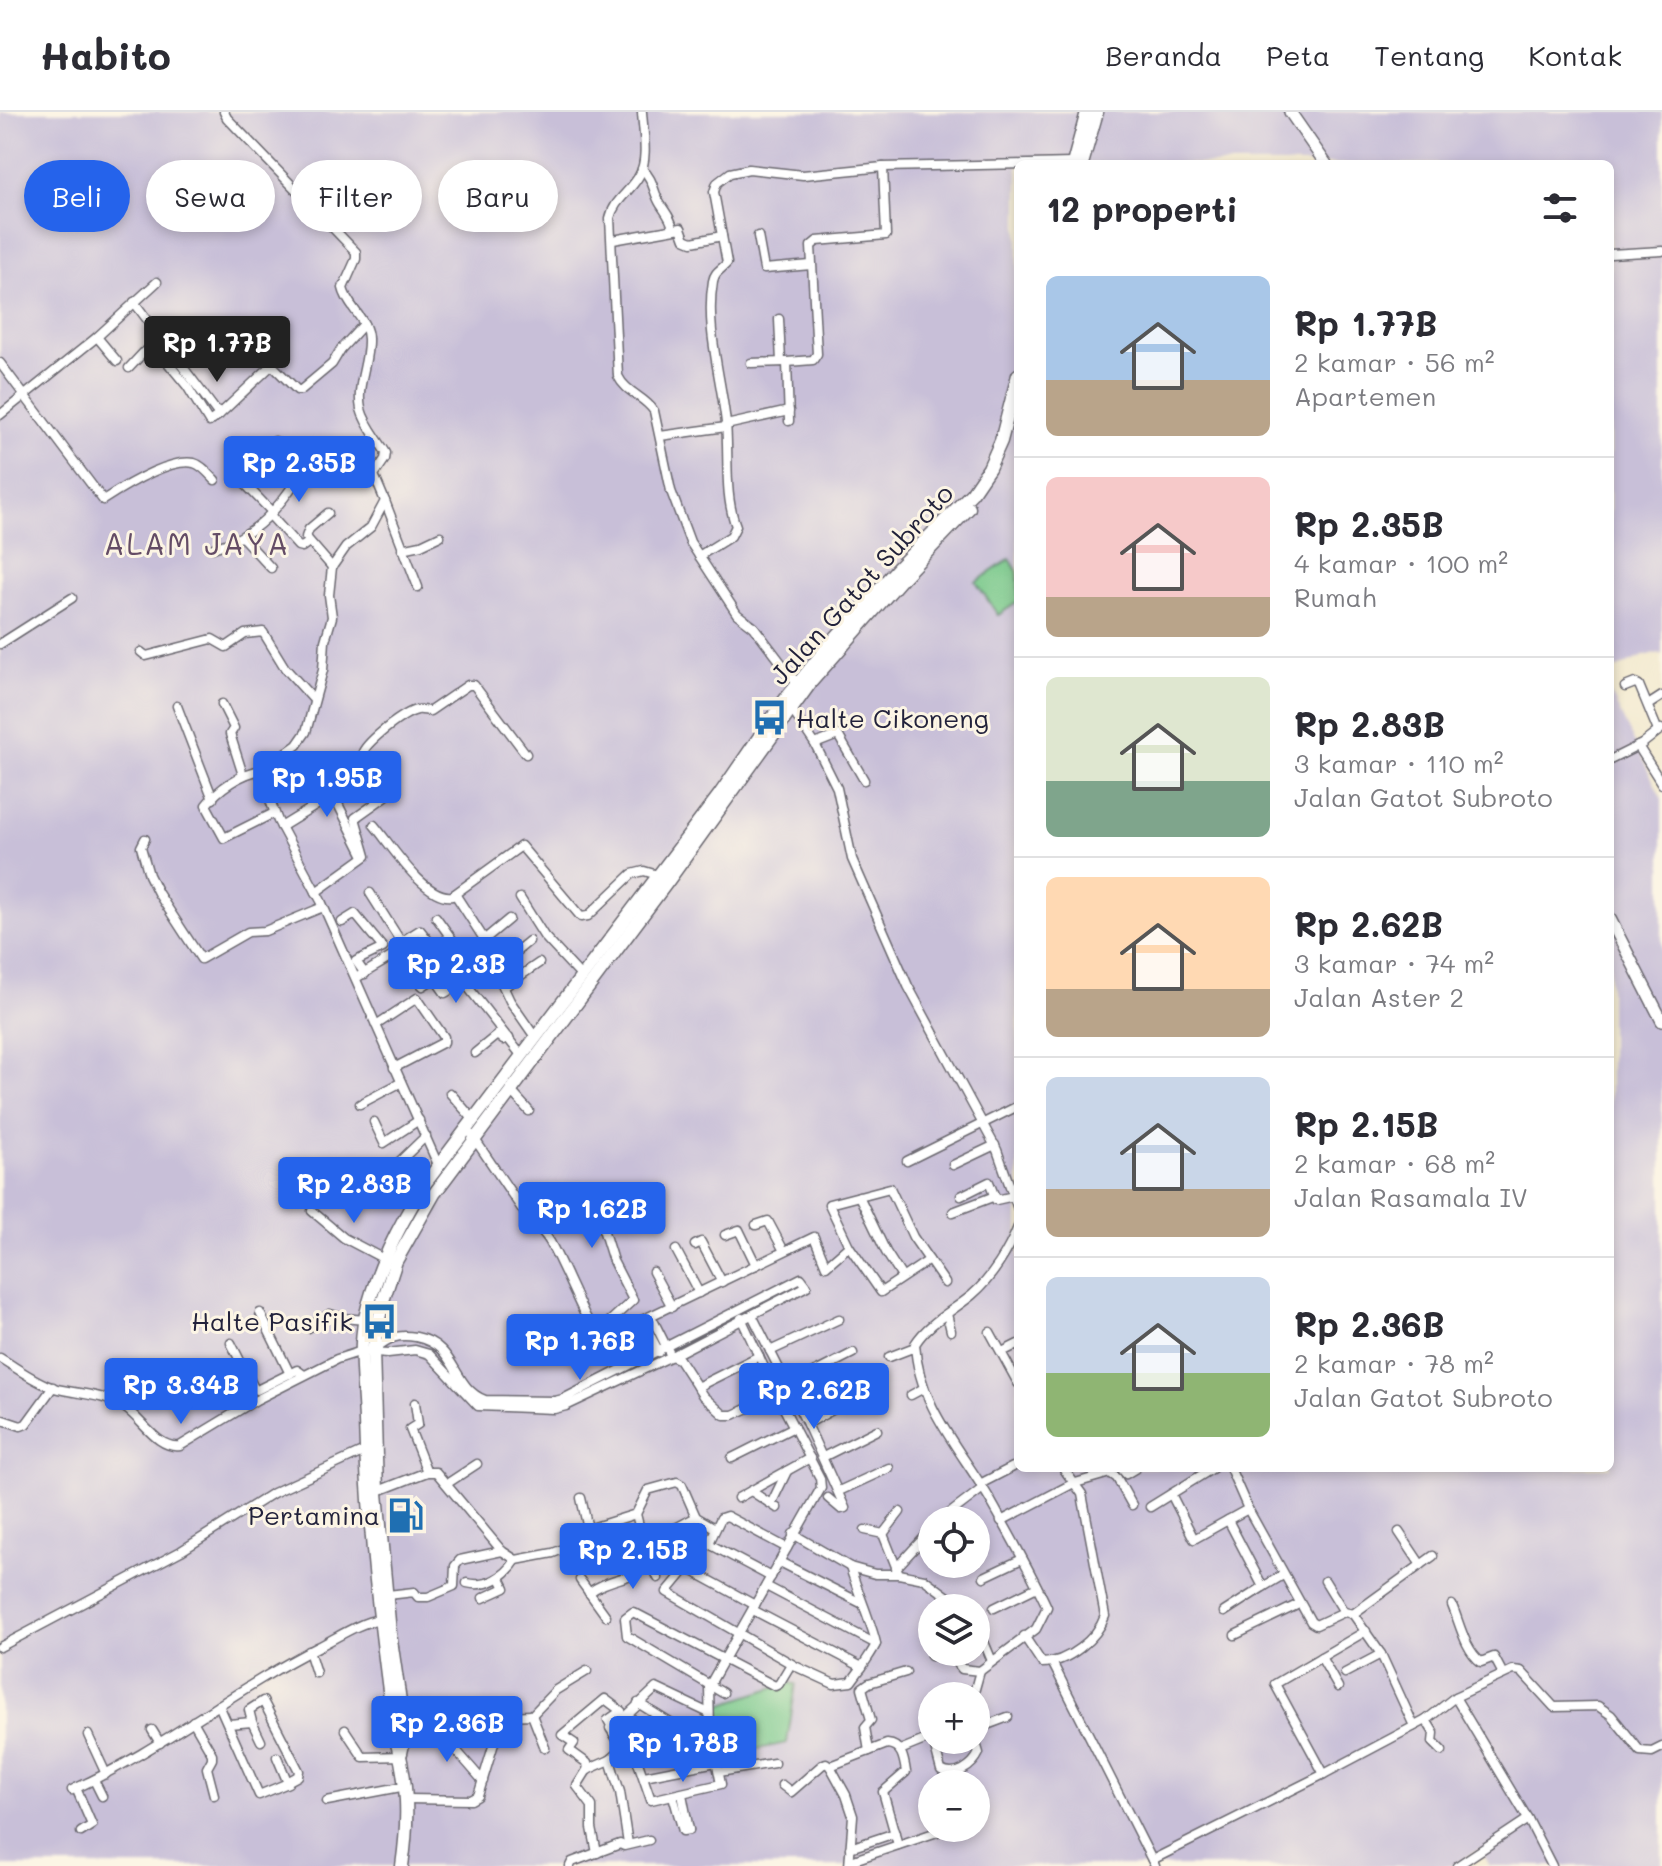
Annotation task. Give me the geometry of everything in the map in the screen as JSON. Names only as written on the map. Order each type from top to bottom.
[{"type":"highway","points":[[1074,160],[1087,112]]},
{"type":"highway","points":[[1083,160],[1097,112]]},
{"type":"highway","name":"Jalan Gatot Subroto","points":[[371,1448],[375,1428],[365,1320],[384,1259],[405,1215],[438,1166],[511,1091],[829,645],[898,568],[972,493],[989,468],[1001,441],[1014,398]]},
{"type":"highway","name":"Jalan Gatot Subroto","points":[[801,688],[977,499],[995,474],[1014,419]]},
{"type":"highway","name":"Jalan Gatot Subroto","points":[[402,1754],[395,1736],[380,1619],[368,1350],[396,1261],[424,1209],[446,1178],[471,1129],[521,1055],[581,976],[664,878]]},
{"type":"highway","name":"Jalan Gatot Subroto","points":[[372,1493],[404,1731],[402,1754],[406,1793],[402,1866]]},
{"type":"main road","points":[[1290,112],[1323,160]]},
{"type":"main road","points":[[1614,927],[1662,1021]]},
{"type":"street","points":[[224,112],[251,145],[291,185]]},
{"type":"street","points":[[642,112],[642,169],[612,212],[618,376],[629,391],[652,406],[677,511],[699,556],[737,614],[754,627],[801,688]]},
{"type":"street","points":[[699,556],[736,530],[728,502],[730,486],[726,426],[712,325],[713,280],[716,271],[727,263],[714,192],[717,183],[730,173],[749,169],[803,175],[883,167],[1014,165]]},
{"type":"street","points":[[751,363],[813,360],[817,356],[810,249],[816,241],[886,235],[883,167]]},
{"type":"street","points":[[642,169],[651,179],[661,206],[672,219],[673,228]]},
{"type":"street","points":[[613,240],[673,228],[681,228],[685,239],[692,242],[722,236]]},
{"type":"street","points":[[338,232],[356,252],[343,288],[364,324],[368,338],[360,404],[365,419],[386,453],[374,475],[418,587]]},
{"type":"street","points":[[758,236],[764,269],[811,265]]},
{"type":"street","points":[[1614,254],[1662,251]]},
{"type":"street","points":[[0,415],[97,337],[157,282]]},
{"type":"street","points":[[134,302],[219,415]]},
{"type":"street","points":[[660,436],[789,416],[779,319]]},
{"type":"street","points":[[129,368],[154,346],[187,386],[209,422],[272,365],[297,390],[301,390],[332,364],[364,324]]},
{"type":"street","points":[[97,337],[117,361]]},
{"type":"street","points":[[0,363],[103,500],[142,475],[190,463],[199,466],[215,480]]},
{"type":"street","points":[[275,441],[240,476],[241,481],[298,546],[309,542]]},
{"type":"street","points":[[213,548],[243,538],[271,514],[303,471]]},
{"type":"street","points":[[274,813],[224,838],[206,805],[222,788],[243,775],[262,770],[303,739],[323,670],[325,641],[332,617],[329,595],[332,567],[346,547],[371,527],[385,501]]},
{"type":"street","points":[[328,513],[306,533],[309,542],[332,567]]},
{"type":"street","points":[[402,549],[440,536]]},
{"type":"street","points":[[243,538],[271,568]]},
{"type":"street","points":[[0,644],[72,598]]},
{"type":"street","points":[[141,652],[146,656],[163,654],[212,639],[229,646],[245,634],[263,632],[279,659],[314,700]]},
{"type":"street","points":[[1614,758],[1660,730],[1637,683],[1625,687]]},
{"type":"street","points":[[316,892],[365,858],[367,853],[355,818],[386,796],[364,761],[363,752],[377,736],[407,714],[420,709],[430,711],[468,685],[474,685],[526,754]]},
{"type":"street","points":[[1648,705],[1662,696]]},
{"type":"street","points":[[222,704],[234,728],[230,734],[243,775]]},
{"type":"street","points":[[788,705],[815,744],[841,799],[852,859],[908,986],[995,1145],[1014,1196],[999,1201],[991,1182],[961,1196]]},
{"type":"street","points":[[177,706],[213,799]]},
{"type":"street","points":[[815,744],[838,735],[864,780]]},
{"type":"street","points":[[1638,746],[1662,784]]},
{"type":"street","points":[[262,770],[261,777],[274,813],[360,976]]},
{"type":"street","points":[[281,827],[341,791],[362,787]]},
{"type":"street","points":[[334,796],[365,858]]},
{"type":"street","points":[[374,825],[431,892],[447,897],[521,846],[584,918],[632,874],[644,871],[664,878]]},
{"type":"street","points":[[145,839],[141,847],[149,875],[201,959],[248,932],[265,931],[323,907]]},
{"type":"street","points":[[370,893],[400,940]]},
{"type":"street","points":[[455,894],[484,939]]},
{"type":"street","points":[[520,898],[544,936],[581,976]]},
{"type":"street","points":[[342,922],[355,914],[383,948]]},
{"type":"street","points":[[436,917],[464,956]]},
{"type":"street","points":[[393,956],[421,985],[450,968],[509,919]]},
{"type":"street","points":[[446,1178],[400,1083],[376,1025],[356,961],[422,931],[450,968]]},
{"type":"street","points":[[360,976],[393,956],[400,940]]},
{"type":"street","points":[[529,941],[496,968],[535,1037]]},
{"type":"street","points":[[504,987],[539,963]]},
{"type":"street","points":[[435,979],[445,993],[464,982],[521,1055]]},
{"type":"street","points":[[376,1025],[417,998],[444,1037],[444,1042],[394,1068]]},
{"type":"street","points":[[475,1053],[497,1035],[503,1040],[509,1038]]},
{"type":"street","points":[[360,1104],[400,1083]]},
{"type":"street","points":[[511,1091],[529,1111]]},
{"type":"street","points":[[450,1093],[524,1212],[536,1225],[548,1237],[589,1323],[598,1332],[633,1300],[613,1261],[603,1229],[585,1202],[563,1207],[536,1225]]},
{"type":"street","points":[[907,1161],[1014,1108]]},
{"type":"street","points":[[374,1122],[384,1143],[419,1120]]},
{"type":"street","points":[[399,1162],[426,1136]]},
{"type":"street","points":[[953,1165],[995,1145]]},
{"type":"street","points":[[929,1260],[881,1292],[849,1246],[829,1204],[890,1188],[913,1237],[929,1260],[945,1283]]},
{"type":"street","points":[[859,1196],[886,1252],[902,1277]]},
{"type":"street","points":[[953,1212],[995,1196]]},
{"type":"street","points":[[312,1211],[344,1238],[384,1259]]},
{"type":"street","points":[[756,1225],[768,1221],[784,1251]]},
{"type":"street","points":[[725,1235],[739,1230],[756,1265]]},
{"type":"street","points":[[777,1395],[726,1416],[697,1387],[672,1351],[642,1320],[814,1237],[826,1266],[849,1246]]},
{"type":"street","points":[[889,1357],[915,1347],[923,1333],[975,1293],[1014,1238]]},
{"type":"street","points":[[695,1245],[701,1242],[722,1282]]},
{"type":"street","points":[[676,1250],[699,1293]]},
{"type":"street","points":[[653,1272],[672,1307]]},
{"type":"street","points":[[368,1350],[388,1353],[415,1350],[429,1354],[478,1406],[554,1405],[742,1320],[806,1288],[803,1278],[737,1310],[672,1351]]},
{"type":"street","points":[[709,1713],[656,1688],[620,1722],[651,1800],[721,1784],[710,1731],[709,1686],[821,1488],[820,1478],[737,1310]]},
{"type":"street","points":[[260,1313],[290,1374]]},
{"type":"street","points":[[308,1328],[330,1314],[365,1320]]},
{"type":"street","points":[[947,1314],[951,1331]]},
{"type":"street","points":[[752,1315],[846,1506],[843,1509],[828,1498]]},
{"type":"street","points":[[770,1351],[839,1319]]},
{"type":"street","points":[[990,1332],[1014,1374]]},
{"type":"street","points":[[399,1351],[400,1335]]},
{"type":"street","points":[[0,1358],[53,1387],[106,1397],[128,1410],[157,1438],[173,1447],[180,1446],[304,1375],[400,1335],[433,1341],[445,1351],[466,1386],[479,1398],[554,1405]]},
{"type":"street","points":[[231,1343],[256,1389],[299,1370],[304,1375]]},
{"type":"street","points":[[1002,1352],[1014,1346]]},
{"type":"street","points":[[915,1347],[924,1388],[944,1429],[1001,1521],[1047,1610],[1040,1626],[980,1671],[977,1682]]},
{"type":"street","points":[[788,1386],[853,1353]]},
{"type":"street","points":[[697,1387],[759,1356]]},
{"type":"street","points":[[0,1419],[24,1425],[53,1387]]},
{"type":"street","points":[[807,1424],[872,1388]]},
{"type":"street","points":[[911,1395],[924,1388]]},
{"type":"street","points":[[415,1403],[418,1424],[410,1429],[427,1472]]},
{"type":"street","points":[[732,1458],[794,1427]]},
{"type":"street","points":[[823,1457],[877,1430]]},
{"type":"street","points":[[0,1647],[181,1551],[273,1493],[371,1448]]},
{"type":"street","points":[[738,1498],[810,1458]]},
{"type":"street","points":[[448,1483],[477,1464]]},
{"type":"street","points":[[957,1506],[993,1477],[1013,1467]]},
{"type":"street","points":[[839,1491],[889,1468]]},
{"type":"street","points":[[751,1491],[774,1505],[788,1470]]},
{"type":"street","points":[[372,1493],[427,1472],[436,1472],[502,1551],[516,1560],[540,1558],[568,1547],[588,1529],[636,1514]]},
{"type":"street","points":[[1024,1636],[1042,1663],[1052,1662],[1081,1647],[1100,1628],[1105,1616],[1082,1494],[1070,1485],[1065,1472]]},
{"type":"street","points":[[1150,1507],[1207,1472]]},
{"type":"street","points":[[1232,1472],[1283,1575],[1299,1604],[1316,1625],[1348,1613],[1433,1556]]},
{"type":"street","points":[[1001,1521],[1070,1485],[1113,1473],[1132,1505]]},
{"type":"street","points":[[658,1578],[644,1545],[636,1514],[648,1490],[677,1482],[682,1485],[696,1517],[715,1528]]},
{"type":"street","points":[[1171,1494],[1194,1539],[1248,1509]]},
{"type":"street","points":[[581,1498],[588,1529]]},
{"type":"street","points":[[883,1534],[900,1512]]},
{"type":"street","points":[[787,1548],[727,1516],[721,1518],[710,1541],[711,1545],[769,1582],[876,1644]]},
{"type":"street","points":[[644,1545],[696,1517]]},
{"type":"street","points":[[1228,1520],[1263,1587]]},
{"type":"street","points":[[865,1530],[883,1534]]},
{"type":"street","points":[[1399,1532],[1421,1565]]},
{"type":"street","points":[[793,1534],[850,1567],[875,1574],[898,1571],[924,1579],[944,1594]]},
{"type":"street","points":[[883,1534],[898,1571]]},
{"type":"street","points":[[898,1571],[918,1546]]},
{"type":"street","points":[[568,1547],[586,1569]]},
{"type":"street","points":[[388,1595],[416,1592],[418,1597],[428,1597],[454,1586],[455,1566],[460,1560],[502,1551]]},
{"type":"street","points":[[990,1574],[1022,1559]]},
{"type":"street","points":[[467,1583],[473,1585],[500,1578],[516,1560]]},
{"type":"street","points":[[589,1593],[606,1581],[636,1573],[652,1562]]},
{"type":"street","points":[[780,1562],[861,1603]]},
{"type":"street","points":[[850,1567],[876,1644],[851,1682],[834,1684],[791,1664],[667,1594],[687,1568],[690,1569],[860,1666]]},
{"type":"street","points":[[1224,1612],[1283,1575]]},
{"type":"street","points":[[483,1598],[505,1588],[500,1578]]},
{"type":"street","points":[[580,1580],[606,1616]]},
{"type":"street","points":[[1325,1581],[1381,1654],[1414,1726]]},
{"type":"street","points":[[994,1608],[1037,1587]]},
{"type":"street","points":[[1235,1635],[1299,1604]]},
{"type":"street","points":[[1452,1605],[1467,1645],[1478,1661],[1494,1657],[1503,1674]]},
{"type":"street","points":[[723,1693],[627,1636],[625,1618],[633,1612],[775,1686],[791,1664]]},
{"type":"street","points":[[81,1832],[92,1825],[74,1789],[160,1743],[309,1651],[380,1619]]},
{"type":"street","points":[[1324,1774],[1275,1684],[1366,1631]]},
{"type":"street","points":[[309,1651],[316,1673]]},
{"type":"street","points":[[1345,1673],[1381,1654]]},
{"type":"street","points":[[990,1656],[992,1661]]},
{"type":"street","points":[[1321,1657],[1338,1687]]},
{"type":"street","points":[[1052,1662],[1154,1863],[1426,1720],[1455,1697],[1513,1670],[1521,1671],[1554,1707],[1593,1705],[1604,1709],[1640,1751],[1652,1752],[1662,1747]]},
{"type":"street","points":[[960,1666],[962,1669],[980,1671]]},
{"type":"street","points":[[404,1731],[482,1717],[532,1715],[556,1690],[587,1671]]},
{"type":"street","points":[[869,1751],[865,1727],[871,1720],[862,1688],[906,1672]]},
{"type":"street","points":[[1455,1697],[1528,1819],[1552,1866]]},
{"type":"street","points":[[588,1770],[587,1763],[569,1750],[574,1743],[562,1735],[605,1699],[621,1711],[608,1720],[624,1748],[610,1760],[588,1770],[577,1786],[591,1804],[597,1853]]},
{"type":"street","points":[[219,1705],[258,1794],[286,1786],[287,1782],[298,1776],[299,1771],[263,1701],[249,1710],[261,1741]]},
{"type":"street","points":[[638,1703],[691,1736]]},
{"type":"street","points":[[532,1715],[545,1748]]},
{"type":"street","points":[[327,1801],[406,1793],[471,1800],[479,1794],[502,1717]]},
{"type":"street","points":[[990,1724],[1008,1717]]},
{"type":"street","points":[[621,1729],[661,1718]]},
{"type":"street","points":[[1426,1720],[1434,1733],[1433,1742],[1442,1751]]},
{"type":"street","points":[[193,1721],[212,1754],[207,1768],[214,1795]]},
{"type":"street","points":[[229,1724],[252,1722]]},
{"type":"street","points":[[435,1726],[483,1781]]},
{"type":"street","points":[[152,1730],[160,1743]]},
{"type":"street","points":[[345,1730],[363,1757],[402,1754]]},
{"type":"street","points":[[634,1751],[710,1731]]},
{"type":"street","points":[[88,1735],[106,1774]]},
{"type":"street","points":[[782,1785],[791,1792],[822,1765],[830,1766],[890,1744],[900,1750],[906,1772],[883,1792],[898,1845]]},
{"type":"street","points":[[900,1750],[918,1744]]},
{"type":"street","points":[[962,1770],[978,1754]]},
{"type":"street","points":[[277,1757],[287,1782]]},
{"type":"street","points":[[610,1760],[620,1792],[628,1844]]},
{"type":"street","points":[[644,1776],[716,1762]]},
{"type":"street","points":[[719,1772],[774,1763]]},
{"type":"street","points":[[830,1766],[846,1795],[853,1816],[850,1864],[918,1838]]},
{"type":"street","points":[[94,1780],[102,1796]]},
{"type":"street","points":[[1457,1866],[1528,1819]]},
{"type":"street","points":[[850,1848],[895,1833]]},
{"type":"street","points":[[570,1866],[572,1862],[620,1844],[649,1840]]},
{"type":"shaded area","points":[[0,112],[1662,112],[1662,654],[1646,655],[1614,670],[1614,160],[1014,160],[1014,1472],[1614,1472],[1614,700],[1662,799],[1662,1866],[1490,1866],[1480,1849],[1452,1866],[0,1866]]},
{"type":"green space","points":[[1010,559],[1014,566],[1014,605],[998,615],[976,582]]},
{"type":"green space","points":[[787,1683],[796,1684],[787,1743],[722,1756],[711,1708]]},
{"type":"place","name":"Halte Cikoneng","points":[[770,718]]},
{"type":"place","name":"Halte Pasifik","points":[[379,1321]]},
{"type":"place","name":"Pertamina","points":[[406,1515]]},
{"type":"district","name":"ALAM JAYA","points":[[197,543]]}]
